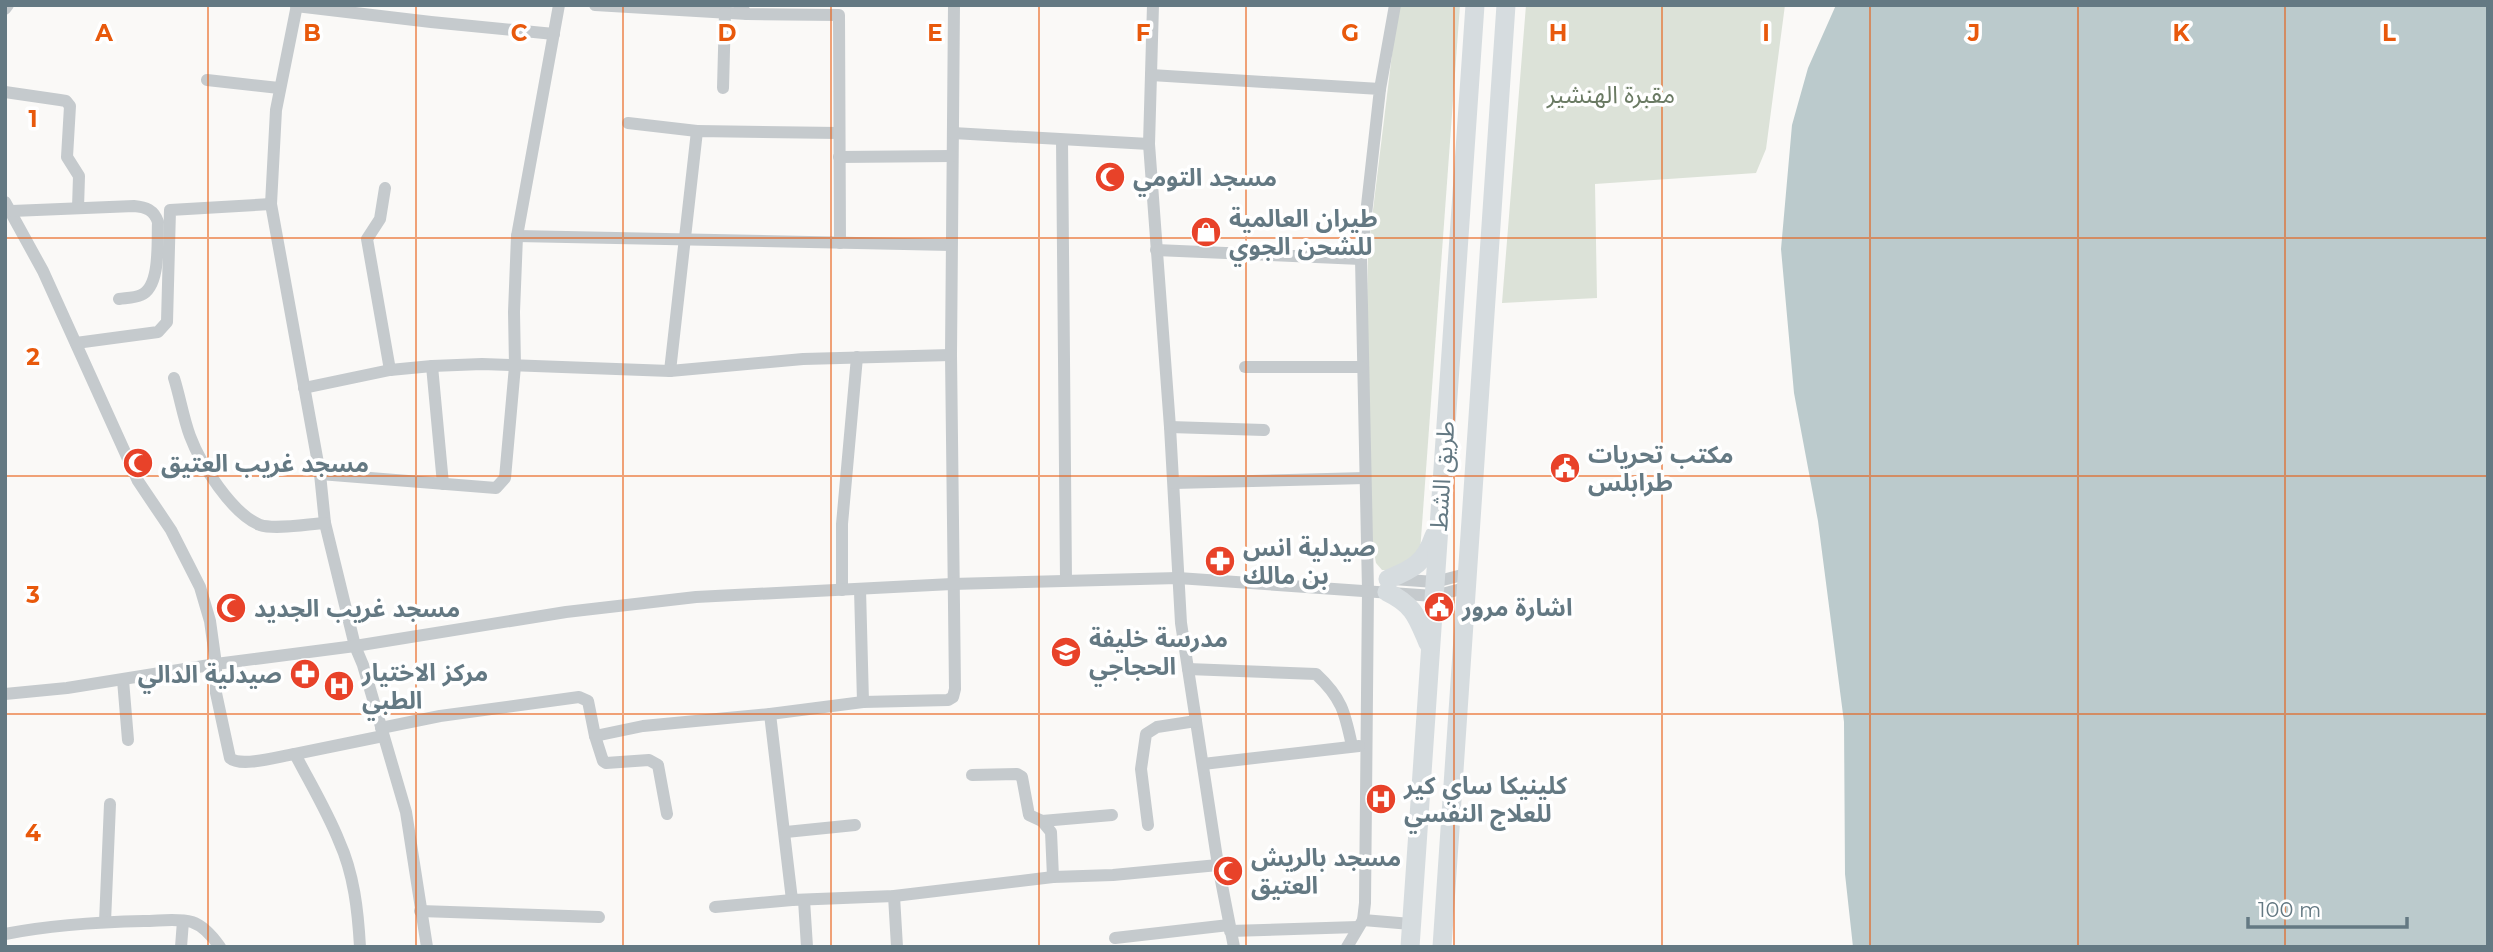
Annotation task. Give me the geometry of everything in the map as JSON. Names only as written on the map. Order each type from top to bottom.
[{"type":"highway","name":"طريق الشط","points":[[1410,947],[1475,5]]},
{"type":"highway","name":"طريق الشط","points":[[1442,947],[1506,5]]},
{"type":"highway","points":[[1379,588],[1419,564],[1428,552],[1438,525]]},
{"type":"highway","points":[[1379,588],[1399,598],[1416,613],[1431,649]]},
{"type":"street","points":[[320,474],[496,488],[505,478],[515,366],[517,236],[559,5]]},
{"type":"street","points":[[595,5],[725,13],[743,9],[839,10],[841,243]]},
{"type":"street","points":[[595,736],[643,726],[863,702],[953,698],[951,245],[954,5]]},
{"type":"street","points":[[1153,5],[1150,144],[1174,483],[1178,578],[1196,722],[1234,947]]},
{"type":"street","points":[[1347,947],[1360,923],[1365,903],[1366,745],[1379,588],[1365,478],[1361,259],[1380,89],[1395,5]]},
{"type":"street","points":[[427,947],[406,812],[355,646],[325,523],[320,474],[271,204],[279,88],[296,6],[554,34]]},
{"type":"street","points":[[723,88],[725,13]]},
{"type":"street","points":[[1151,75],[1380,89]]},
{"type":"street","points":[[207,80],[279,88]]},
{"type":"street","points":[[5,92],[66,101],[69,106],[67,157],[79,176],[78,208]]},
{"type":"street","points":[[628,123],[697,131],[839,134]]},
{"type":"street","points":[[670,371],[697,131]]},
{"type":"street","points":[[953,133],[1150,144]]},
{"type":"street","points":[[1062,140],[1066,580]]},
{"type":"street","points":[[839,157],[952,156]]},
{"type":"street","points":[[385,188],[380,219],[367,239],[390,370]]},
{"type":"street","points":[[76,343],[158,332],[167,322],[170,210],[271,204]]},
{"type":"street","points":[[119,299],[141,295],[148,290],[155,276],[158,222],[156,215],[144,207],[8,206],[43,271],[138,481],[171,530],[194,575],[210,621],[216,664],[216,693],[228,754],[232,761],[241,763],[295,754],[440,716],[579,698],[588,701],[603,761],[649,760],[658,765],[667,814]]},
{"type":"street","points":[[517,236],[951,245]]},
{"type":"street","points":[[1156,250],[1361,259]]},
{"type":"street","points":[[304,388],[390,370],[432,366],[482,364],[670,371],[803,359],[951,355]]},
{"type":"street","points":[[842,590],[842,524],[857,357]]},
{"type":"street","points":[[432,366],[443,484]]},
{"type":"street","points":[[1245,368],[1362,367]]},
{"type":"street","points":[[174,378],[190,437],[221,491],[235,506],[251,521],[267,527],[325,523]]},
{"type":"street","points":[[1170,427],[1264,430]]},
{"type":"street","points":[[1174,483],[1365,478]]},
{"type":"street","points":[[5,694],[122,680],[651,601],[696,597],[1066,580],[1178,578],[1434,589],[1466,581]]},
{"type":"street","points":[[860,589],[863,702]]},
{"type":"street","points":[[1188,669],[1316,674],[1333,689],[1345,713],[1352,746]]},
{"type":"street","points":[[122,680],[128,740]]},
{"type":"street","points":[[770,714],[786,832],[807,947]]},
{"type":"street","points":[[1148,825],[1141,769],[1146,734],[1157,727],[1196,722]]},
{"type":"street","points":[[1203,764],[1366,745]]},
{"type":"street","points":[[295,754],[344,853],[358,911],[360,947]]},
{"type":"street","points":[[972,775],[1017,774],[1023,782],[1029,814],[1042,821],[1051,832],[1053,877]]},
{"type":"street","points":[[105,922],[110,804]]},
{"type":"street","points":[[1042,821],[1112,815]]},
{"type":"street","points":[[786,832],[855,825]]},
{"type":"street","points":[[715,907],[894,896],[1053,877],[1113,875],[1219,865]]},
{"type":"street","points":[[894,896],[897,947]]},
{"type":"street","points":[[420,911],[599,917]]},
{"type":"street","points":[[181,947],[183,921]]},
{"type":"street","points":[[5,934],[34,928],[105,922],[183,921],[197,924],[220,947]]},
{"type":"street","points":[[1115,938],[1229,928],[1360,923],[1412,924]]},
{"type":"green space","points":[[1398,5],[1460,5],[1420,552],[1394,570],[1382,570],[1376,563],[1372,542],[1368,251]]},
{"type":"green space","name":"مقبرة الهنشير","points":[[1526,5],[1785,5],[1766,149],[1756,173],[1595,184],[1597,298],[1502,303]]},
{"type":"shaded area","points":[[1836,5],[2488,5],[2488,947],[1853,947],[1845,874],[1844,722],[1818,521],[1794,393],[1781,249],[1792,125],[1808,68]]},
{"type":"place","name":"مسجد التومي","points":[[1110,177]]},
{"type":"place","name":"طيران العالمية للشحن الجوي","points":[[1206,232]]},
{"type":"place","name":"مسجد غريب العتيق","points":[[138,463]]},
{"type":"place","name":"مكتب تحريات طرابلس","points":[[1565,468]]},
{"type":"place","name":"صيدلية انس بن مالك","points":[[1220,561]]},
{"type":"place","name":"اشارة مرور","points":[[1439,607]]},
{"type":"place","name":"مسجد غريب الجديد","points":[[231,608]]},
{"type":"place","name":"مدرسة خليفة الحجاجي","points":[[1066,652]]},
{"type":"place","name":"صيدلية الدالي","points":[[305,674]]},
{"type":"place","name":"مركز الاختيار الطبي","points":[[339,686]]},
{"type":"place","name":"كلينيكا ساي كير للعلاج النفسي","points":[[1381,799]]},
{"type":"place","name":"مسجد بالريش العتيق","points":[[1228,871]]}]
